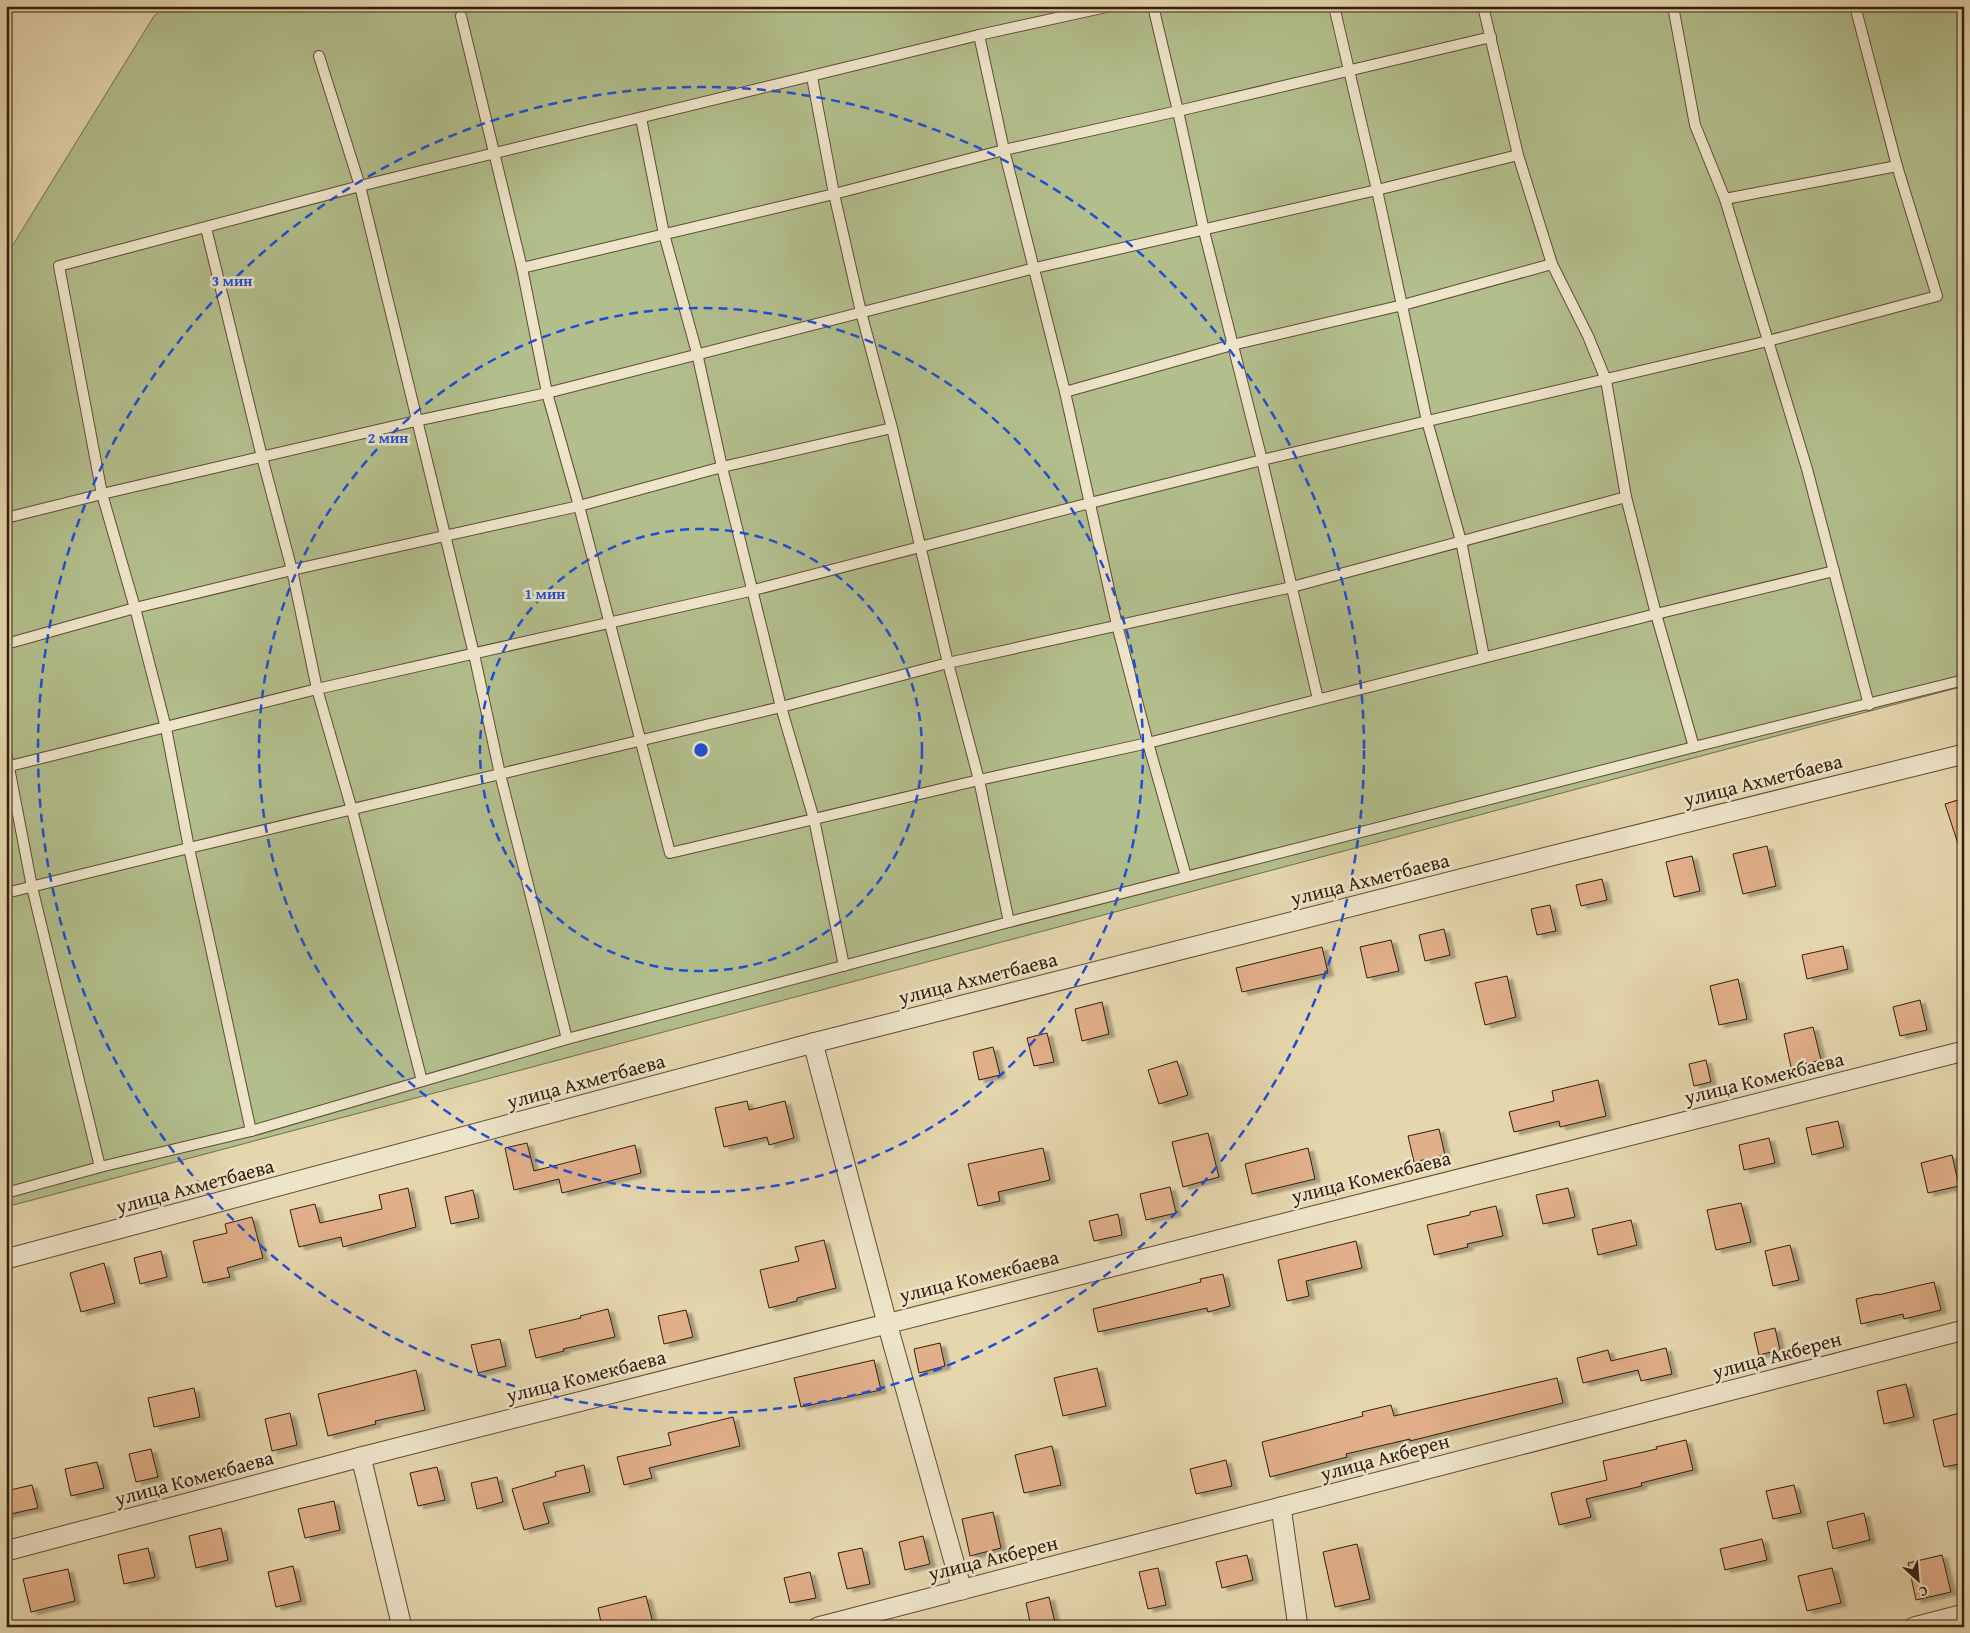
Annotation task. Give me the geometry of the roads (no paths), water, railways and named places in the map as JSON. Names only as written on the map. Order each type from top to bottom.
[{"type":"street","name":"улица Ахметбаева","points":[[6,1259],[813,1043],[1559,854],[1964,754]]},
{"type":"street","points":[[813,1043],[887,1323],[962,1590]]},
{"type":"street","name":"улица Комекбаева","points":[[6,1551],[362,1457],[1964,1051]]},
{"type":"street","name":"улица Акберен","points":[[818,1627],[1964,1330]]},
{"type":"street","points":[[362,1457],[402,1627]]},
{"type":"street","points":[[1280,1507],[1298,1627]]},
{"type":"street","points":[[1914,1627],[1964,1614]]},
{"type":"lane","points":[[250,1131],[189,848],[166,728],[135,608],[102,494],[59,266],[360,186],[979,35],[1111,6]]},
{"type":"lane","points":[[1153,6],[1204,231],[1262,460],[1318,700]]},
{"type":"lane","points":[[1334,6],[1403,305],[1427,421],[1461,541],[1484,657]]},
{"type":"lane","points":[[1483,6],[1518,155],[1552,264],[1588,336],[1606,380],[1626,497],[1656,614],[1694,747]]},
{"type":"lane","points":[[1673,6],[1695,125],[1724,199],[1807,468],[1869,704]]},
{"type":"lane","points":[[8,766],[317,689],[754,590],[1262,460],[1768,341],[1937,296],[1897,166],[1855,6]]},
{"type":"lane","points":[[461,16],[522,268],[547,393],[579,506],[670,853],[979,780],[1148,743],[1484,657],[1834,571]]},
{"type":"lane","points":[[979,35],[1004,150],[1065,392],[1117,625],[1186,876]]},
{"type":"lane","points":[[522,268],[834,194],[1004,150],[1491,37]]},
{"type":"lane","points":[[319,56],[360,186],[474,654],[500,774],[567,1039]]},
{"type":"lane","points":[[812,77],[834,194],[861,312],[892,428],[948,664],[979,780],[1009,922]]},
{"type":"lane","points":[[641,118],[664,234],[697,353],[722,467],[754,590],[781,707],[814,819],[844,966]]},
{"type":"lane","points":[[6,518],[416,421],[547,393],[697,353],[1035,268],[1204,231],[1518,155]]},
{"type":"lane","points":[[1724,199],[1897,166]]},
{"type":"lane","points":[[206,228],[262,457],[292,570],[317,689],[352,810],[422,1081]]},
{"type":"lane","points":[[1065,392],[1232,345],[1403,305],[1552,264]]},
{"type":"lane","points":[[6,644],[135,608],[292,570],[579,506],[722,467],[892,428]]},
{"type":"lane","points":[[6,893],[781,707],[948,664],[1117,625],[1292,588],[1626,497]]},
{"type":"lane","points":[[6,1193],[250,1131],[567,1039],[1009,922],[1964,680]]},
{"type":"lane","points":[[6,752],[32,887],[100,1168]]}]
